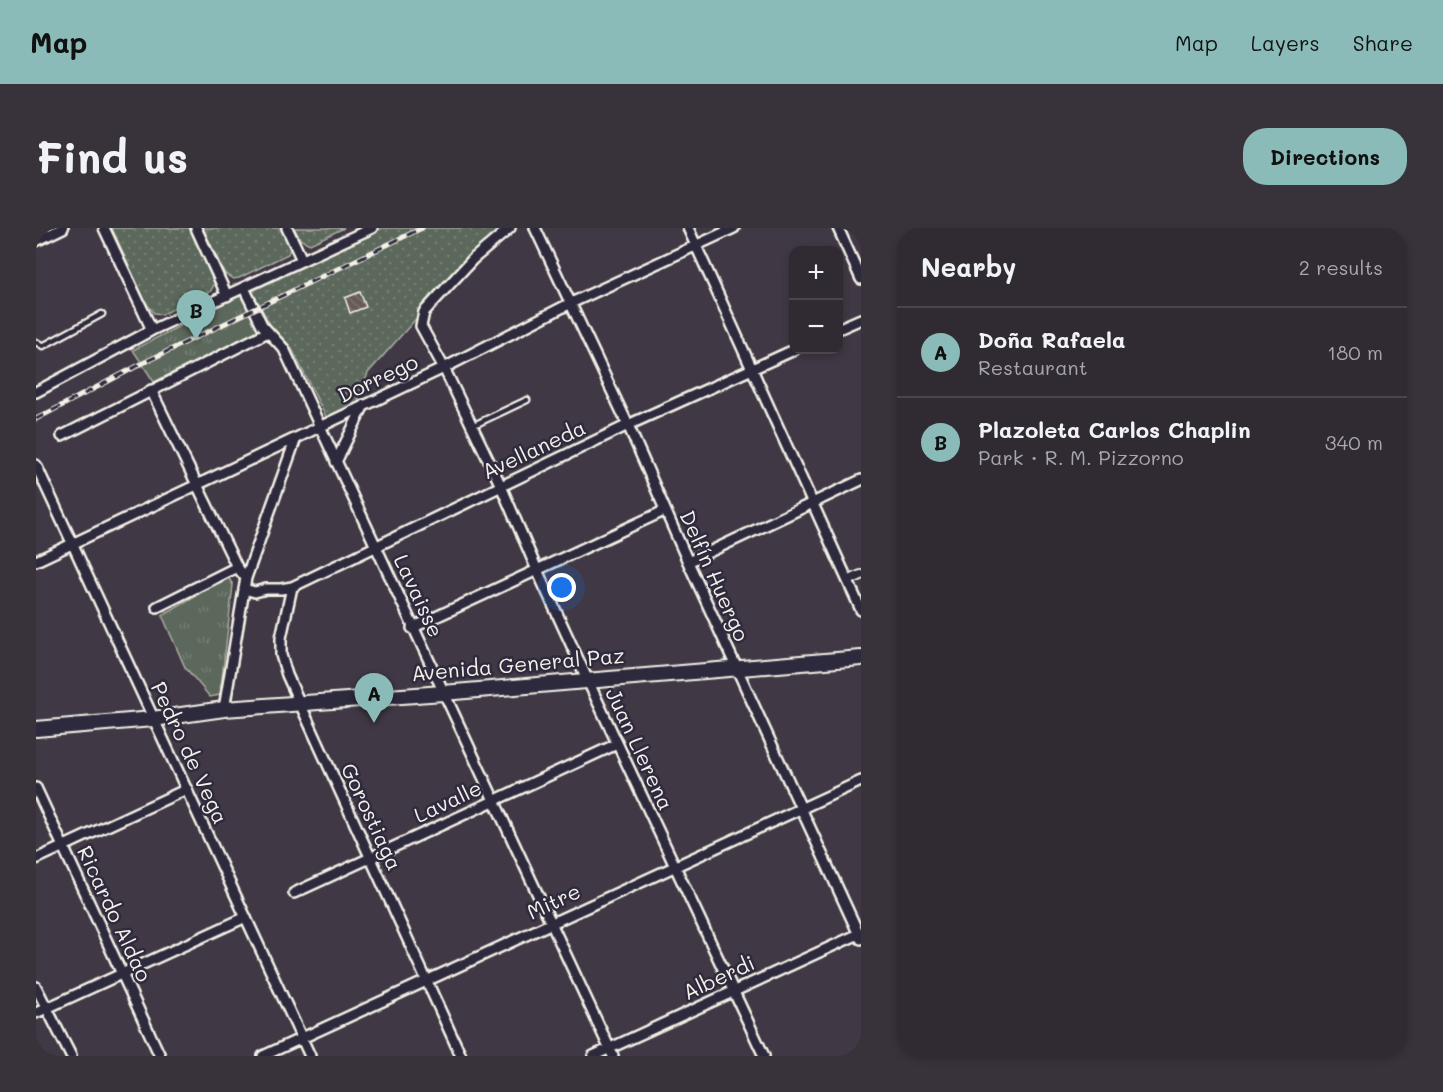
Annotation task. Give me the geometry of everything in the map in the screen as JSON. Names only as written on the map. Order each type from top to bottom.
[{"type":"main road","name":"Avenida General Paz","points":[[36,729],[224,709],[861,658]]},
{"type":"street","points":[[36,241],[63,228]]},
{"type":"street","points":[[104,228],[152,330]]},
{"type":"street","points":[[196,228],[226,296]]},
{"type":"street","points":[[287,228],[302,260]]},
{"type":"street","points":[[36,392],[152,330],[372,228]]},
{"type":"street","name":"Juan Llerena","points":[[510,228],[473,259],[424,312],[421,326],[501,486],[617,744],[764,1056]]},
{"type":"street","name":"Delfín Huergo","points":[[535,228],[628,425],[664,511],[860,935]]},
{"type":"street","points":[[688,228],[861,610]]},
{"type":"street","name":"Dorrego","points":[[36,561],[444,368],[571,303],[734,228]]},
{"type":"street","points":[[838,228],[861,279]]},
{"type":"street","name":"Lavaisse","points":[[243,288],[262,325],[284,349],[611,1052]]},
{"type":"street","points":[[843,327],[861,319]]},
{"type":"street","points":[[62,436],[268,332]]},
{"type":"street","name":"Avellaneda","points":[[292,587],[628,425],[789,352]]},
{"type":"street","points":[[151,390],[237,567],[246,578]]},
{"type":"street","points":[[336,462],[364,405]]},
{"type":"street","points":[[224,709],[246,578],[296,438]]},
{"type":"street","name":"Pedro de Vega","points":[[36,465],[310,1056]]},
{"type":"street","points":[[688,562],[861,480]]},
{"type":"street","points":[[412,628],[664,511]]},
{"type":"street","points":[[157,607],[237,567]]},
{"type":"street","points":[[848,581],[861,575]]},
{"type":"street","points":[[244,590],[255,592],[292,587]]},
{"type":"street","name":"Gorostiaga","points":[[292,587],[281,638],[281,655],[299,703],[461,1056]]},
{"type":"street","name":"Lavalle","points":[[294,893],[617,744]]},
{"type":"street","name":"Mitre","points":[[263,1056],[861,781]]},
{"type":"street","name":"Ricardo Aldao","points":[[36,788],[160,1056]]},
{"type":"street","points":[[36,859],[187,789]]},
{"type":"street","points":[[36,1013],[246,917]]},
{"type":"street","name":"Alberdi","points":[[593,1056],[611,1052],[732,991],[860,935]]},
{"type":"street","points":[[36,987],[71,1056]]},
{"type":"lane","points":[[36,342],[43,346],[102,314]]},
{"type":"lane","points":[[472,426],[527,400]]},
{"type":"green space","points":[[112,228],[191,228],[214,276],[210,292],[163,314],[154,313],[146,303]]},
{"type":"green space","points":[[203,228],[284,228],[290,247],[288,254],[233,279],[225,274]]},
{"type":"green space","points":[[294,228],[344,228],[310,244],[301,240]]},
{"type":"green space","points":[[383,228],[507,228],[475,252],[368,373],[357,403],[327,419],[291,347],[272,328],[252,291]]},
{"type":"green space","points":[[240,295],[259,330],[154,382],[133,350]]},
{"type":"green space","points":[[228,577],[233,585],[220,695],[210,697],[185,667],[162,615]]},
{"type":"building","points":[[360,292],[366,307],[350,313],[345,298]]},
{"type":"railway","points":[[36,419],[145,362],[422,228]]},
{"type":"place","name":"Plazoleta Carlos Chaplin","points":[[196,340]]},
{"type":"place","name":"Doña Rafaela","points":[[374,723]]}]
